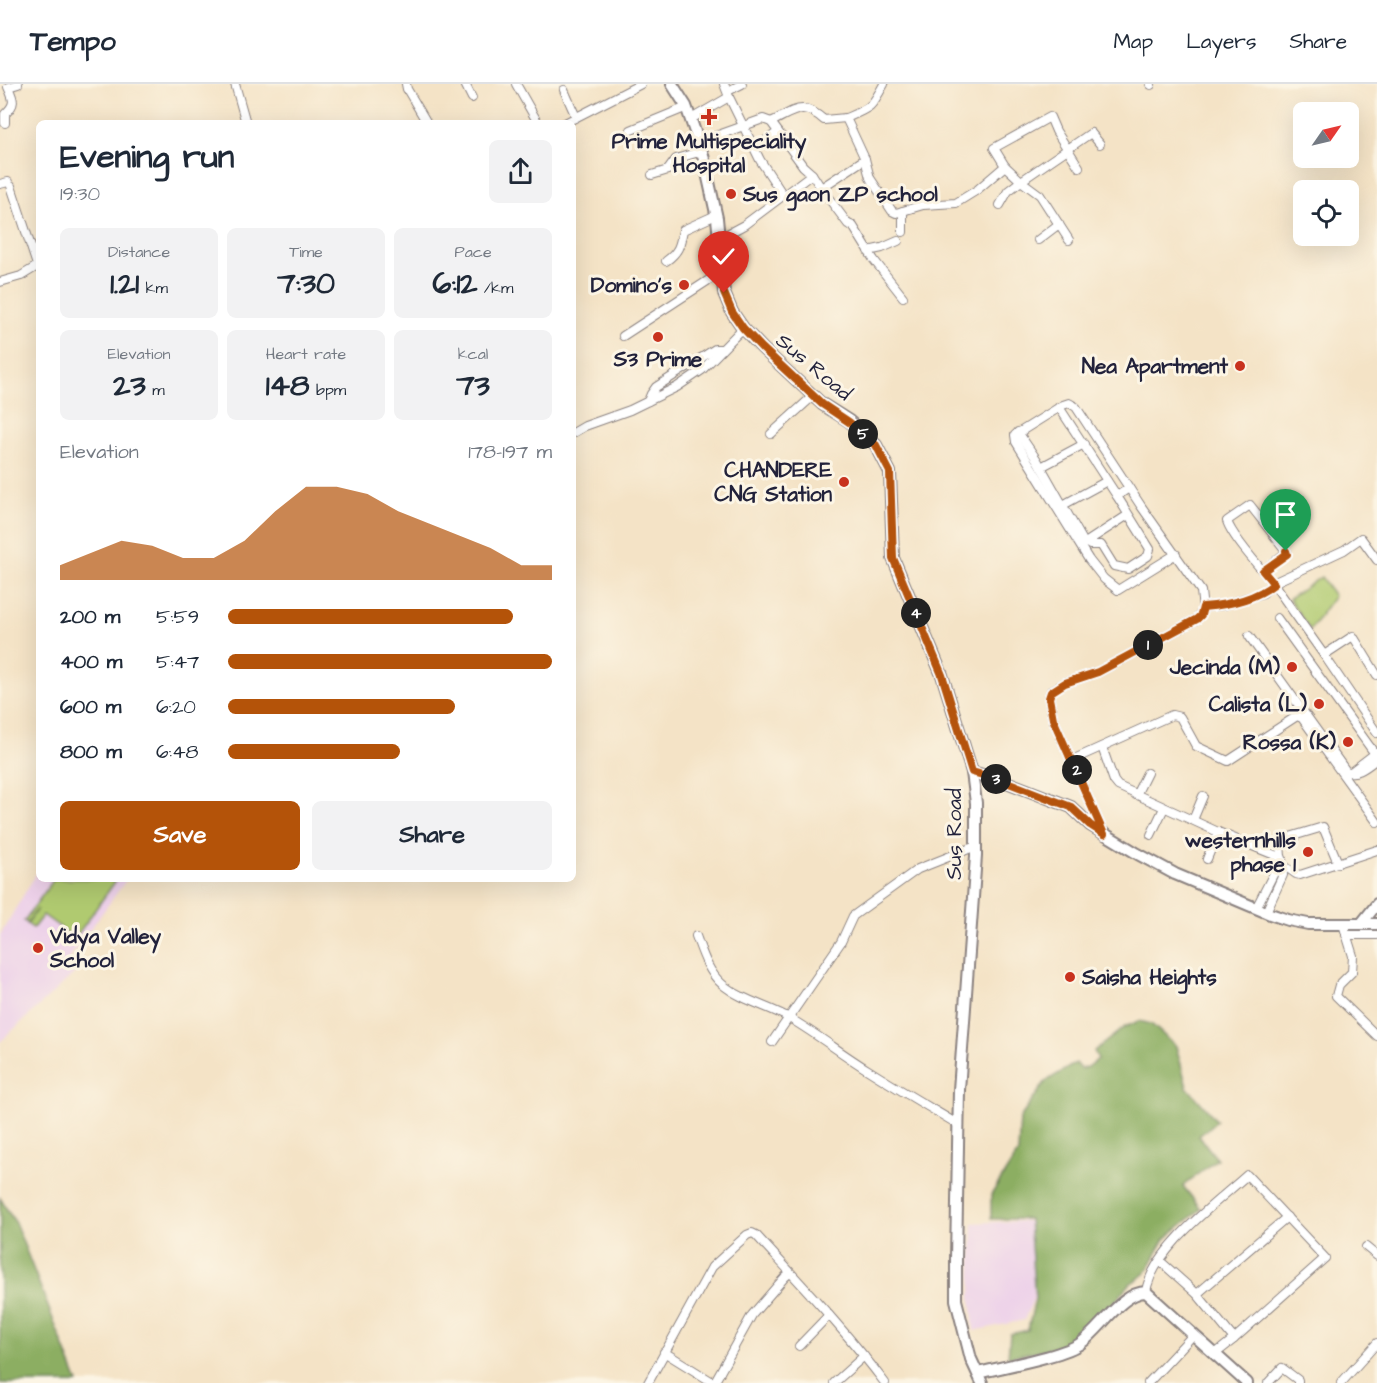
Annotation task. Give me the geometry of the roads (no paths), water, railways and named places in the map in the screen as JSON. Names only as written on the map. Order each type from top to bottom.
[{"type":"main road","name":"Sus Road","points":[[672,84],[687,108],[700,146],[716,215],[724,293],[732,312],[743,328],[813,396],[876,445],[890,472],[893,558],[942,675],[972,772],[976,803],[976,846],[960,1090],[957,1300],[971,1359],[980,1378]]},
{"type":"main road","points":[[972,772],[1004,781],[1071,807],[1090,825],[1175,874],[1261,910],[1288,920],[1344,930],[1360,924],[1377,924]]},
{"type":"main road","points":[[1360,924],[1377,904]]},
{"type":"main road","points":[[980,1378],[1080,1344],[1127,1299],[1138,1292],[1146,1292],[1194,1334],[1241,1381]]},
{"type":"street","points":[[5,123],[5,114],[14,101],[8,87],[18,84]]},
{"type":"street","points":[[236,84],[245,120]]},
{"type":"street","points":[[406,84],[406,89],[425,120]]},
{"type":"street","points":[[465,84],[472,98]]},
{"type":"street","points":[[516,84],[536,120]]},
{"type":"street","points":[[570,120],[641,84]]},
{"type":"street","points":[[691,119],[727,91],[742,84]]},
{"type":"street","points":[[771,122],[805,108],[812,110],[824,120],[846,118],[868,109],[877,100],[881,86]]},
{"type":"street","points":[[564,90],[576,117]]},
{"type":"street","points":[[727,91],[755,148],[783,195]]},
{"type":"street","points":[[631,130],[687,108]]},
{"type":"street","points":[[1069,240],[1040,195],[1005,166],[994,148],[1050,117],[1056,131],[1079,167]]},
{"type":"street","points":[[846,118],[865,159],[870,178],[892,211],[896,213],[923,205],[956,203],[977,190],[1005,166]]},
{"type":"street","points":[[652,175],[668,170],[676,159],[744,125],[763,119],[771,122],[848,224],[853,226],[868,251],[903,297]]},
{"type":"street","points":[[755,148],[778,132]]},
{"type":"street","points":[[1000,205],[1008,191],[1092,133],[1100,144]]},
{"type":"street","points":[[821,188],[865,159]]},
{"type":"street","points":[[718,239],[744,225],[812,174]]},
{"type":"street","points":[[6,184],[36,260]]},
{"type":"street","points":[[903,211],[903,232]]},
{"type":"street","points":[[666,261],[676,254],[680,247],[683,230],[716,215]]},
{"type":"street","points":[[1038,240],[1059,224]]},
{"type":"street","points":[[868,251],[882,248],[898,240]]},
{"type":"street","points":[[0,282],[21,276],[36,266]]},
{"type":"street","points":[[622,336],[714,276],[721,274]]},
{"type":"street","points":[[576,431],[630,410],[677,387],[702,370],[743,328]]},
{"type":"street","points":[[771,434],[813,396]]},
{"type":"street","points":[[1104,834],[1050,708],[1051,692],[1065,683],[1098,672],[1197,619],[1203,607],[1201,591],[1176,554],[1129,488],[1076,407],[1069,404],[1059,407],[1015,435],[1016,442],[1089,560],[1104,579],[1118,590],[1176,554]]},
{"type":"street","points":[[1059,407],[1150,549],[1148,556],[1128,569],[1114,566],[1101,545],[1085,543]]},
{"type":"street","points":[[1018,432],[1085,543]]},
{"type":"street","points":[[1041,467],[1084,444]]},
{"type":"street","points":[[1063,505],[1107,481]]},
{"type":"street","points":[[1117,496],[1129,488]]},
{"type":"street","points":[[1263,571],[1287,552],[1250,505],[1226,522],[1263,571],[1274,584],[1377,733]]},
{"type":"street","points":[[1085,543],[1128,515]]},
{"type":"street","points":[[1203,607],[1224,605],[1263,593],[1274,584],[1344,550],[1361,538],[1377,560]]},
{"type":"street","points":[[1248,636],[1346,771],[1350,773],[1376,755],[1277,618]]},
{"type":"street","points":[[1324,655],[1353,636],[1377,675]]},
{"type":"street","points":[[1072,760],[1176,716],[1184,723],[1196,746],[1228,761],[1295,717],[1299,717],[1377,822]]},
{"type":"street","points":[[1102,747],[1115,784],[1282,863],[1296,874],[1377,850]]},
{"type":"street","points":[[1136,795],[1147,773]]},
{"type":"street","points":[[1193,820],[1203,796]]},
{"type":"street","points":[[1151,835],[1164,808]]},
{"type":"street","points":[[1261,910],[1283,875],[1281,843],[1283,839],[1323,827],[1338,863]]},
{"type":"street","points":[[1207,859],[1218,832]]},
{"type":"street","points":[[772,1042],[841,942],[853,916],[918,869],[976,846]]},
{"type":"street","points":[[1377,935],[1344,930],[1353,956],[1352,972],[1339,985],[1336,996],[1377,1036]]},
{"type":"street","points":[[696,936],[707,963],[722,984],[790,1018],[867,1070],[959,1125]]},
{"type":"street","points":[[1146,1292],[1148,1279],[1173,1242],[1247,1175],[1325,1258],[1215,1354]]},
{"type":"street","points":[[1197,1294],[1287,1217]]},
{"type":"street","points":[[648,1383],[712,1267],[752,1233],[829,1315],[885,1383]]},
{"type":"street","points":[[1366,1247],[1377,1256]]},
{"type":"street","points":[[1160,1261],[1197,1294],[1234,1339]]},
{"type":"street","points":[[664,1352],[714,1383],[752,1315],[790,1273]]},
{"type":"street","points":[[799,1346],[829,1315]]},
{"type":"street","points":[[1148,1383],[1194,1334]]},
{"type":"street","points":[[1341,1383],[1377,1343]]},
{"type":"street","points":[[834,1383],[864,1356]]},
{"type":"street","points":[[1268,1383],[1282,1368],[1298,1380],[1298,1383]]},
{"type":"place","name":"Prime Multispeciality Hospital","points":[[709,117]]},
{"type":"place","name":"Sus gaon ZP school","points":[[731,194]]},
{"type":"place","name":"Domino's","points":[[684,285]]},
{"type":"place","name":"S3 Prime","points":[[658,337]]},
{"type":"place","name":"Nea Apartment","points":[[1240,366]]},
{"type":"place","name":"CHANDERE CNG Station","points":[[844,482]]},
{"type":"place","name":"Jecinda (M)","points":[[1292,667]]},
{"type":"place","name":"Calista (L)","points":[[1319,704]]},
{"type":"place","name":"Rossa (K)","points":[[1348,742]]},
{"type":"place","name":"westernhills phase 1","points":[[1308,852]]},
{"type":"place","name":"Vidya Valley School","points":[[38,948]]},
{"type":"place","name":"Saisha Heights","points":[[1070,977]]}]
